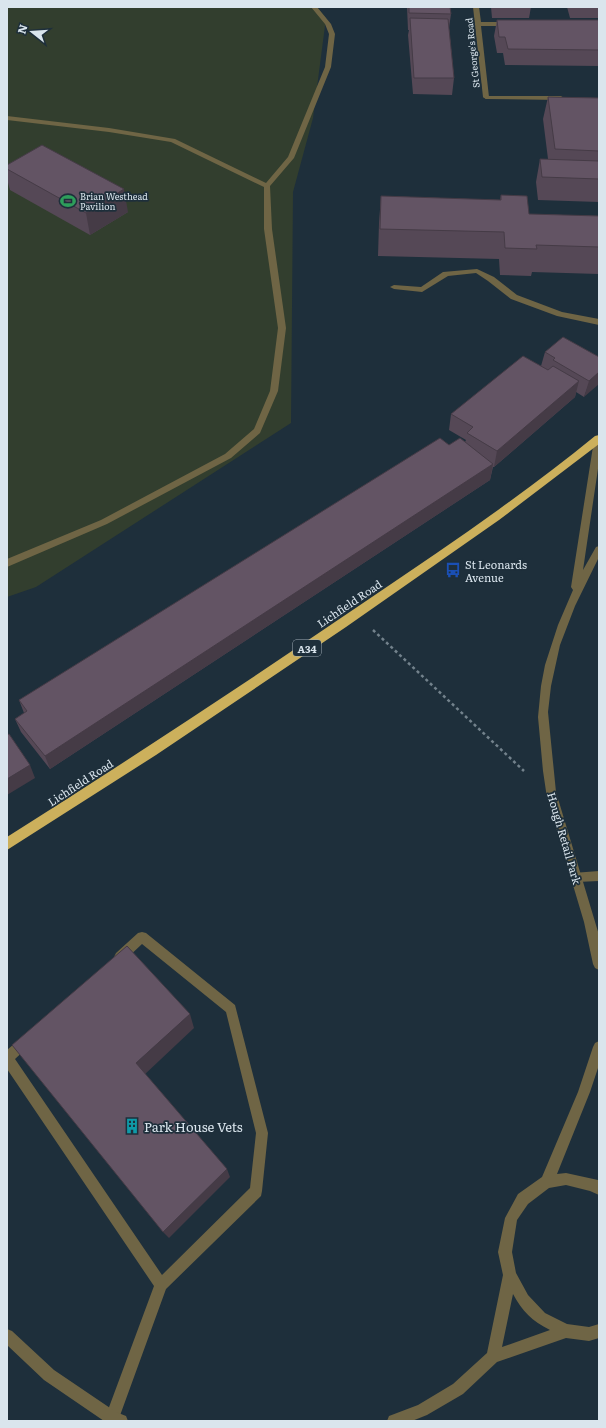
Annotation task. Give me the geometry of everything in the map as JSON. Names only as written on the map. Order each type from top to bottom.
[{"type":"highway","name":"Lichfield Road","points":[[7,844],[231,698],[356,614],[527,496],[599,439]]},
{"type":"street","points":[[7,563],[104,522],[228,456],[257,431],[274,391],[282,328],[268,229],[267,186],[291,158],[328,67],[332,34],[328,24],[314,7]]},
{"type":"street","name":"St George's Road","points":[[476,7],[486,98],[569,99]]},
{"type":"street","points":[[478,24],[516,24]]},
{"type":"street","points":[[7,118],[173,140],[267,186]]},
{"type":"street","points":[[394,287],[422,290],[446,274],[477,271],[491,279],[514,297],[560,314],[599,322]]},
{"type":"street","name":"Hough Retail Park","points":[[574,594],[599,439]]},
{"type":"street","name":"Hough Retail Park","points":[[599,549],[574,594],[559,630],[549,669],[543,709],[546,758],[552,798],[577,877],[599,964]]},
{"type":"street","points":[[577,877],[599,876]]},
{"type":"street","points":[[7,1336],[49,1375],[117,1420],[160,1285],[256,1191],[262,1133],[231,1009],[142,937],[113,963]]},
{"type":"street","points":[[37,1032],[7,1058],[160,1285]]},
{"type":"street","points":[[547,1182],[584,1092],[599,1047]]},
{"type":"street","points":[[599,1189],[593,1185],[566,1179],[547,1182],[523,1198],[511,1218],[505,1252],[510,1275],[523,1300],[540,1318],[566,1331],[589,1334],[599,1331]]},
{"type":"street","points":[[493,1357],[510,1275]]},
{"type":"street","points":[[394,1421],[422,1410],[458,1389],[493,1357],[566,1331]]},
{"type":"path","points":[[356,614],[552,798]]},
{"type":"green space","points":[[7,7],[317,7],[326,18],[313,118],[293,192],[291,423],[36,587],[7,597]]},
{"type":"building","points":[[409,7],[450,7],[451,14],[409,13]]},
{"type":"building","points":[[410,18],[448,19],[454,78],[414,78]]},
{"type":"building","points":[[497,20],[599,20],[599,50],[508,49],[505,37],[499,37]]},
{"type":"building","points":[[548,97],[599,98],[599,151],[555,149]]},
{"type":"building","points":[[42,145],[124,189],[86,213],[7,169],[7,165]]},
{"type":"building","points":[[540,159],[599,161],[599,179],[542,177]]},
{"type":"building","points":[[501,195],[527,196],[529,214],[599,216],[599,247],[536,245],[537,249],[505,248],[504,232],[380,229],[381,196],[501,200]]},
{"type":"building","points":[[563,337],[599,357],[599,372],[589,381],[553,360],[555,358],[545,352]]},
{"type":"building","points":[[523,356],[548,370],[553,366],[579,381],[497,451],[467,433],[473,427],[451,414]]},
{"type":"building","points":[[440,438],[449,445],[460,438],[493,464],[45,756],[15,719],[27,711],[19,700]]},
{"type":"building","points":[[9,734],[30,765],[7,779],[7,735]]},
{"type":"building","name":"Park House Vets","points":[[127,946],[190,1014],[136,1063],[227,1169],[163,1232],[12,1045]]},
{"type":"place","name":"Brian Westhead Pavilion","points":[[68,201]]},
{"type":"place","name":"St Leonards Avenue","points":[[453,570]]},
{"type":"place","name":"Park House Vets","points":[[132,1126]]}]
